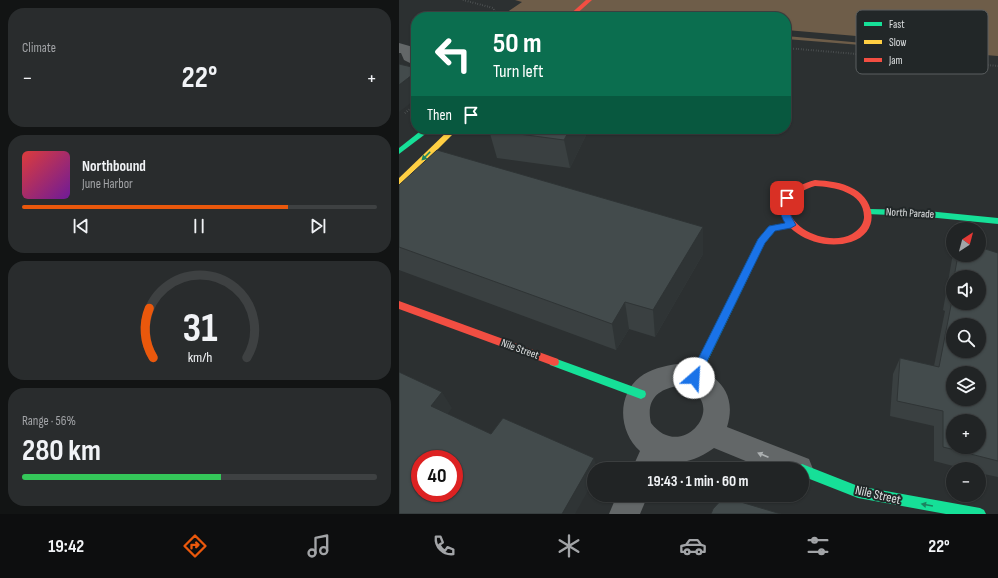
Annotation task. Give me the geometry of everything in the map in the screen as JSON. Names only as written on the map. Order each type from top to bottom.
[{"type":"street","points":[[576,12],[589,0]]},
{"type":"street","points":[[399,48],[408,50],[411,58]]},
{"type":"street","points":[[399,152],[422,134]]},
{"type":"street","points":[[399,183],[449,134]]},
{"type":"street","points":[[815,183],[843,187],[855,193],[864,202],[869,212],[869,222],[864,230],[855,237],[843,241],[829,242],[814,239],[801,233],[791,225],[785,216],[784,207],[787,198],[793,191],[802,186],[815,183]]},
{"type":"street","name":"North Parade","points":[[869,212],[918,212],[998,221]]},
{"type":"street","points":[[694,378],[761,241],[772,228],[791,225]]},
{"type":"street","name":"Nile Street","points":[[399,305],[641,394]]},
{"type":"street","points":[[677,375],[694,378],[705,385],[716,400],[718,415],[711,434],[701,443],[685,450],[671,451],[651,458],[636,422],[635,406],[641,394],[649,385],[662,378],[677,375]]},
{"type":"street","points":[[711,434],[781,462]]},
{"type":"street","name":"Nile Street","points":[[809,473],[859,492],[980,514]]},
{"type":"street","points":[[624,514],[630,502]]},
{"type":"path","points":[[463,0],[493,8],[496,12]]},
{"type":"path","points":[[791,48],[856,54]]},
{"type":"path","points":[[988,65],[998,66]]},
{"type":"path","points":[[405,113],[411,108]]},
{"type":"shaded area","points":[[515,0],[998,0],[998,56],[988,55],[988,10],[856,10],[856,45],[791,39],[791,12],[507,12],[522,2]]},
{"type":"pier","points":[[791,30],[856,36],[856,42],[791,36]]},
{"type":"building","points":[[399,64],[411,67],[411,76],[399,85]]},
{"type":"building","points":[[519,134],[567,134],[564,140]]},
{"type":"building","points":[[437,150],[703,227],[653,310],[625,302],[612,324],[399,247],[399,185]]},
{"type":"building","points":[[986,249],[998,253],[998,461],[970,454],[986,454],[986,414],[946,414],[946,448],[943,447],[943,411],[897,401],[900,358],[939,367],[946,331],[946,358],[986,358],[986,318],[949,318],[950,310],[986,310],[986,270],[955,270],[957,262],[986,262]]},
{"type":"building","points":[[399,372],[442,392],[431,406],[491,434],[503,418],[594,458],[592,462],[587,462],[587,470],[562,514],[399,514]]},
{"type":"building","points":[[719,502],[741,502],[781,514],[711,514],[713,509]]},
{"type":"traffic: fast","points":[[399,152],[422,134]]},
{"type":"traffic: fast","points":[[869,212],[917,213],[998,221]]},
{"type":"traffic: fast","points":[[694,378],[761,241],[772,228],[791,225]]},
{"type":"traffic: fast","points":[[554,362],[641,394]]},
{"type":"traffic: fast","points":[[809,473],[858,492],[980,514]]},
{"type":"traffic: slow","points":[[399,183],[449,134]]},
{"type":"traffic: jam","points":[[576,12],[589,0]]},
{"type":"traffic: jam","points":[[815,183],[842,187],[858,196],[863,202],[868,215],[868,222],[860,234],[843,240],[825,241],[808,236],[800,232],[794,226],[786,213],[785,205],[788,198],[795,191],[815,183]]},
{"type":"traffic: jam","points":[[399,305],[554,362]]},
{"type":"route","points":[[694,378],[761,241],[772,228],[791,225],[785,216],[784,207],[787,198]]}]
